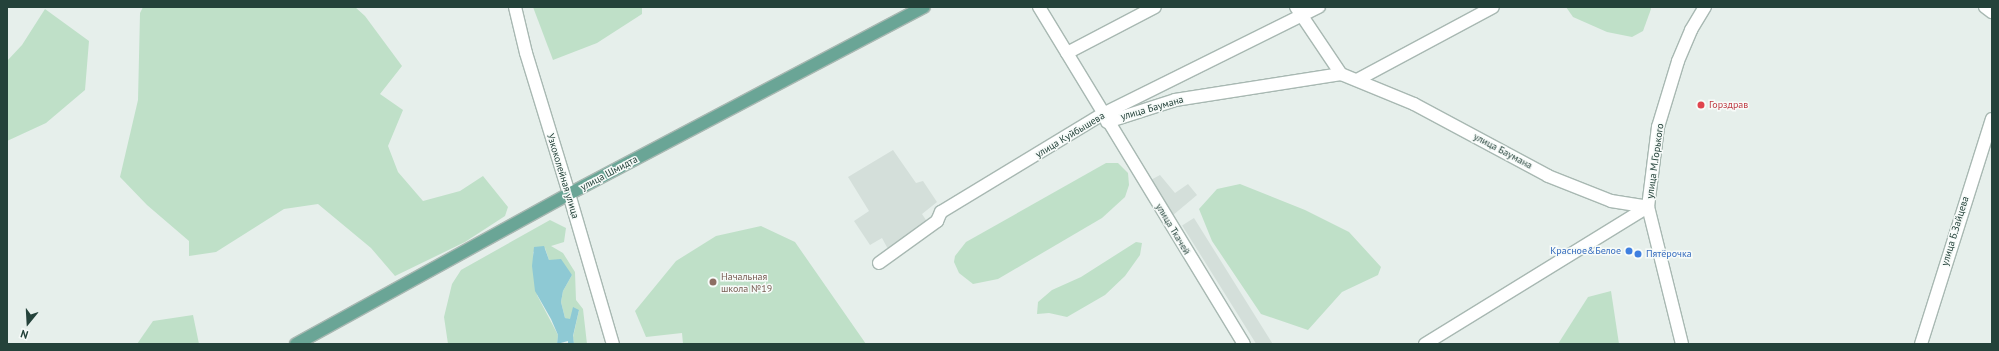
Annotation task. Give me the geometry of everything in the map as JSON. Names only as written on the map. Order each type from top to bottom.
[{"type":"main road","name":"улица Шмидта","points":[[296,344],[569,194],[924,7]]},
{"type":"street","name":"Узкоколейная улица","points":[[515,7],[526,53],[569,194],[612,344]]},
{"type":"street","name":"улица Ткачей","points":[[1039,7],[1105,118],[1244,344]]},
{"type":"street","points":[[1067,53],[1155,7]]},
{"type":"street","name":"улица Куйбышева","points":[[879,263],[937,221],[941,212],[1105,118],[1298,12],[1319,7]]},
{"type":"street","points":[[1357,80],[1493,7]]},
{"type":"street","name":"улица М.Горького","points":[[1682,344],[1648,207],[1658,127],[1678,61],[1691,30],[1705,7]]},
{"type":"street","points":[[1985,7],[1992,12]]},
{"type":"street","points":[[1298,12],[1341,74]]},
{"type":"street","name":"улица Баумана","points":[[1105,118],[1175,100],[1341,74],[1414,104],[1548,176],[1611,201],[1648,207]]},
{"type":"street","name":"улица Б.Зайцева","points":[[1921,344],[1992,119]]},
{"type":"street","points":[[1425,344],[1648,207]]},
{"type":"shaded area","points":[[893,150],[916,183],[923,181],[937,202],[922,214],[930,226],[889,251],[882,238],[870,245],[854,221],[869,211],[848,177]]},
{"type":"shaded area","points":[[1160,175],[1175,193],[1188,184],[1197,195],[1172,216],[1149,181]]},
{"type":"shaded area","points":[[1194,218],[1273,344],[1256,344],[1182,225]]},
{"type":"green space","points":[[143,7],[355,7],[365,16],[402,66],[380,94],[403,110],[388,146],[398,172],[423,201],[460,191],[483,176],[508,207],[505,216],[465,242],[395,276],[371,248],[318,204],[284,209],[216,252],[189,256],[189,241],[147,205],[120,177],[138,100],[140,13]]},
{"type":"green space","points":[[533,7],[642,7],[642,14],[597,43],[553,60]]},
{"type":"green space","points":[[1566,7],[1651,7],[1651,9],[1643,31],[1632,37],[1607,32],[1573,17]]},
{"type":"green space","points":[[45,9],[89,41],[85,90],[46,123],[7,141],[7,61],[22,45]]},
{"type":"green space","points":[[1106,163],[1118,163],[1128,173],[1129,185],[1125,197],[1102,218],[998,279],[973,284],[959,273],[954,262],[955,256],[966,242]]},
{"type":"green space","points":[[1240,184],[1305,210],[1349,232],[1381,267],[1378,275],[1342,292],[1308,330],[1261,314],[1212,241],[1199,209],[1217,189]]},
{"type":"green space","points":[[550,220],[566,228],[564,242],[551,246],[563,253],[575,272],[576,300],[583,309],[587,344],[574,344],[573,337],[579,310],[570,320],[565,318],[561,302],[563,291],[572,275],[549,260],[545,248],[533,252],[537,295],[558,335],[557,344],[448,344],[444,317],[452,284],[461,270]]},
{"type":"green space","points":[[761,226],[795,242],[866,344],[683,344],[682,333],[646,337],[635,311],[676,261],[716,236]]},
{"type":"green space","points":[[1136,242],[1142,243],[1140,255],[1125,276],[1105,295],[1067,317],[1049,313],[1037,314],[1038,302],[1052,290],[1081,277]]},
{"type":"green space","points":[[1611,291],[1619,344],[1558,344],[1588,297]]},
{"type":"green space","points":[[193,315],[199,344],[137,344],[153,321]]},
{"type":"water","points":[[544,246],[549,260],[561,259],[572,275],[563,291],[561,302],[565,318],[570,319],[573,307],[579,310],[573,336],[574,344],[568,344],[568,341],[557,344],[558,335],[551,319],[535,291],[532,266],[534,247]]},
{"type":"place","name":"Горздрав","points":[[1701,105]]},
{"type":"place","name":"Красное&Белое","points":[[1629,251]]},
{"type":"place","name":"Пятёрочка","points":[[1638,254]]},
{"type":"place","name":"Начальная школа №19","points":[[713,282]]}]
